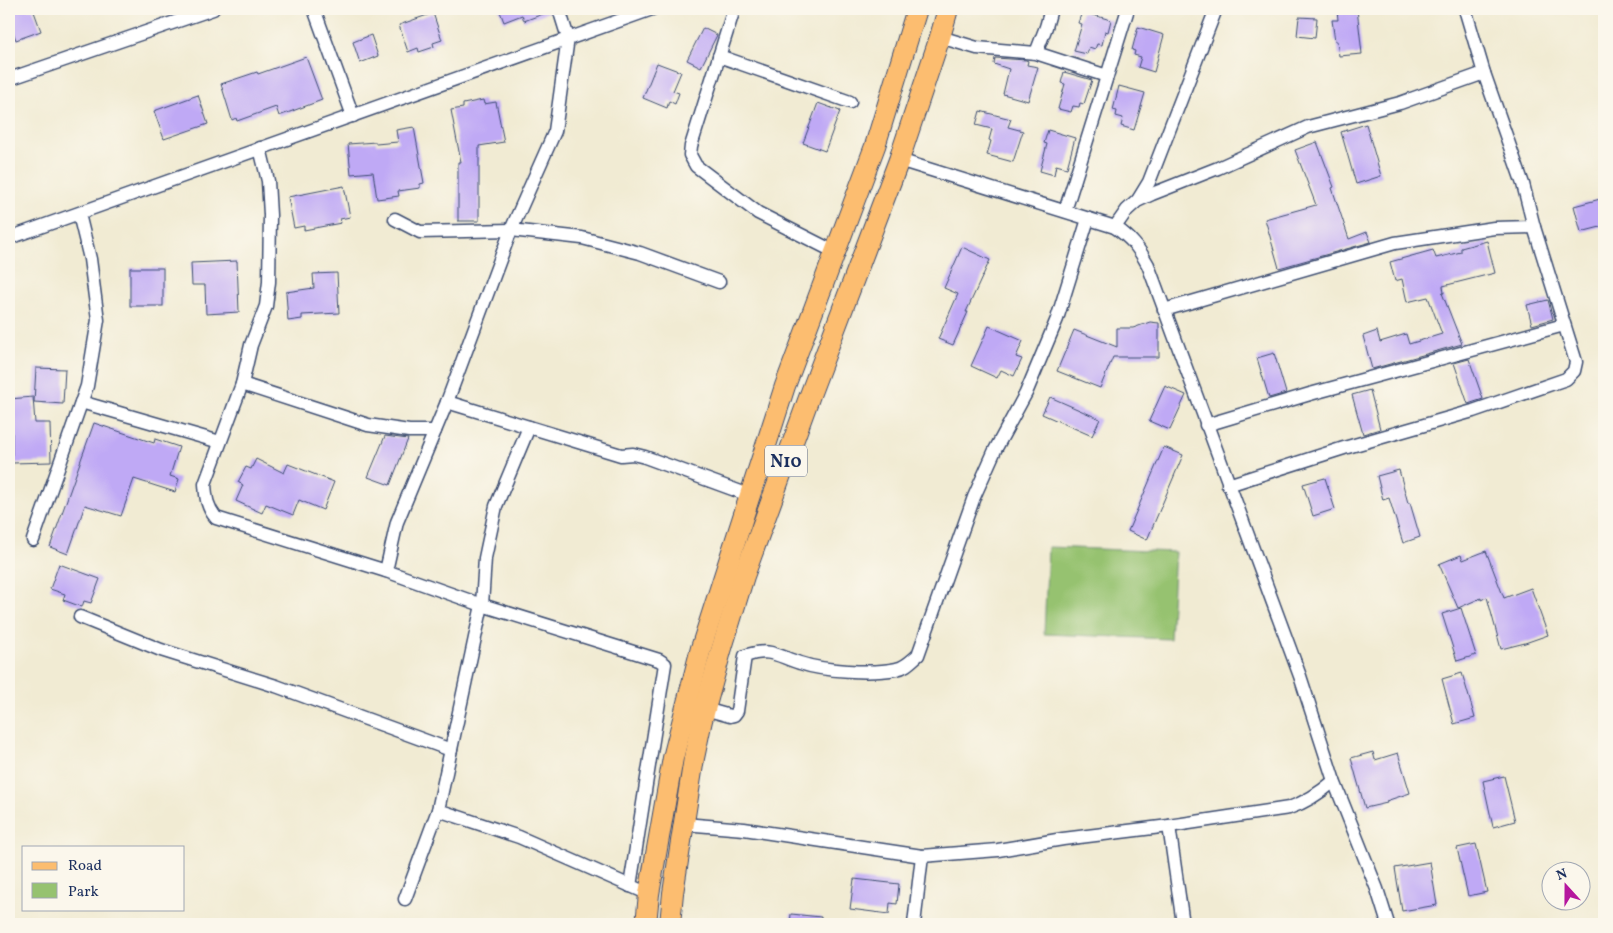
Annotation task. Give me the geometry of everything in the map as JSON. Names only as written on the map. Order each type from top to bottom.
[{"type":"main road","name":"N10","points":[[646,924],[649,894],[673,758],[701,648],[785,386],[875,146],[917,9]]},
{"type":"main road","name":"N10","points":[[670,924],[694,758],[705,709],[744,576],[816,378],[899,160],[948,9]]},
{"type":"street","points":[[9,79],[213,9]]},
{"type":"street","points":[[314,9],[354,116]]},
{"type":"street","points":[[386,571],[397,522],[447,402],[511,230],[556,131],[568,38],[559,9]]},
{"type":"street","points":[[9,238],[652,9]]},
{"type":"street","points":[[734,9],[691,146],[690,155],[696,166],[758,213],[836,252]]},
{"type":"street","points":[[1036,53],[1051,9]]},
{"type":"street","points":[[1064,212],[1128,9]]},
{"type":"street","points":[[1115,227],[1127,210],[1137,201],[1149,182],[1216,9]]},
{"type":"street","points":[[1228,485],[1473,411],[1566,379],[1574,371],[1576,362],[1534,227],[1523,184],[1484,73],[1465,9]]},
{"type":"street","points":[[940,37],[977,48],[1036,53],[1107,76]]},
{"type":"street","points":[[720,56],[850,102]]},
{"type":"street","points":[[1137,201],[1218,168],[1308,127],[1400,104],[1484,73]]},
{"type":"street","points":[[260,148],[268,182],[270,215],[266,306],[250,345],[242,384],[205,484],[209,509],[216,518],[386,571],[482,605],[659,660],[665,664],[630,886]]},
{"type":"street","points":[[899,160],[1115,227],[1131,238],[1139,249],[1148,265],[1300,676],[1334,781],[1378,889],[1388,924]]},
{"type":"street","points":[[33,540],[87,386],[98,320],[90,259],[79,214]]},
{"type":"street","points":[[395,219],[420,232],[511,230],[582,238],[640,253],[719,282]]},
{"type":"street","points":[[705,709],[730,716],[734,715],[737,711],[745,656],[757,652],[772,652],[799,663],[823,668],[873,671],[897,669],[910,663],[918,655],[974,497],[995,450],[1026,393],[1057,320],[1088,219]]},
{"type":"street","points":[[1164,310],[1395,243],[1476,230],[1534,227]]},
{"type":"street","points":[[1206,425],[1564,325]]},
{"type":"street","points":[[242,384],[368,425],[408,431],[435,431]]},
{"type":"street","points":[[81,402],[220,442]]},
{"type":"street","points":[[447,402],[621,455],[633,454],[645,457],[749,495]]},
{"type":"street","points":[[405,899],[438,810],[482,605],[485,558],[496,506],[529,427]]},
{"type":"street","points":[[80,617],[161,650],[276,686],[451,750]]},
{"type":"street","points":[[684,824],[744,829],[922,856],[998,850],[1063,839],[1169,826],[1289,808],[1316,796],[1334,781]]},
{"type":"street","points":[[438,810],[518,838],[649,894]]},
{"type":"street","points":[[1169,826],[1183,924]]},
{"type":"street","points":[[914,924],[922,856]]},
{"type":"green space","points":[[1048,547],[1175,552],[1170,639],[1044,634]]},
{"type":"building","points":[[9,9],[33,9],[41,31],[16,40],[9,21]]},
{"type":"building","points":[[499,9],[551,9],[551,11],[524,21],[522,15],[504,22]]},
{"type":"building","points":[[1337,9],[1357,9],[1362,54],[1339,56],[1332,20],[1338,20]]},
{"type":"building","points":[[1082,12],[1111,20],[1108,32],[1105,31],[1102,45],[1097,44],[1095,49],[1089,47],[1087,54],[1074,51],[1082,24],[1078,23]]},
{"type":"building","points":[[433,13],[442,40],[433,43],[434,47],[419,52],[418,48],[408,52],[399,25]]},
{"type":"building","points":[[1299,17],[1317,18],[1315,38],[1297,36]]},
{"type":"building","points":[[1138,27],[1164,35],[1154,72],[1138,67],[1141,57],[1134,55],[1135,51],[1132,50]]},
{"type":"building","points":[[703,28],[717,35],[701,67],[687,60]]},
{"type":"building","points":[[371,35],[378,56],[360,63],[353,42]]},
{"type":"building","points":[[306,57],[322,100],[279,116],[276,107],[237,121],[236,118],[232,120],[221,84],[257,72],[258,74]]},
{"type":"building","points":[[995,58],[1026,60],[1028,61],[1027,65],[1038,67],[1028,101],[1003,94],[1009,69],[994,64]]},
{"type":"building","points":[[657,63],[681,72],[673,91],[679,93],[675,104],[669,101],[667,108],[643,98]]},
{"type":"building","points":[[1064,72],[1092,80],[1084,104],[1080,103],[1079,107],[1073,106],[1071,112],[1058,109],[1065,84],[1061,83]]},
{"type":"building","points":[[1119,86],[1145,93],[1134,130],[1121,126],[1123,118],[1116,116],[1117,111],[1113,110]]},
{"type":"building","points":[[198,95],[208,124],[164,139],[154,111]]},
{"type":"building","points":[[483,100],[484,104],[496,102],[504,142],[479,146],[479,221],[458,221],[458,162],[461,162],[451,110],[463,108],[463,104]]},
{"type":"building","points":[[818,103],[840,111],[825,151],[803,143]]},
{"type":"building","points":[[980,111],[1011,119],[1008,127],[1023,131],[1013,162],[987,155],[992,129],[976,125]]},
{"type":"building","points":[[1366,124],[1381,176],[1356,184],[1341,132]]},
{"type":"building","points":[[414,127],[424,183],[420,184],[420,188],[398,191],[399,196],[377,199],[373,172],[351,174],[348,144],[398,142],[396,130]]},
{"type":"building","points":[[1048,130],[1075,138],[1067,168],[1056,165],[1054,175],[1040,171],[1047,144],[1044,143]]},
{"type":"building","points":[[1317,142],[1334,187],[1332,188],[1349,239],[1367,232],[1371,242],[1279,268],[1265,219],[1316,205],[1295,150]]},
{"type":"building","points":[[344,186],[350,217],[340,219],[341,223],[304,230],[304,226],[294,228],[288,197]]},
{"type":"building","points":[[1604,198],[1604,226],[1581,232],[1574,206]]},
{"type":"building","points":[[1487,241],[1495,273],[1443,286],[1444,293],[1442,293],[1462,344],[1372,369],[1363,336],[1377,331],[1380,342],[1406,334],[1409,344],[1442,334],[1428,297],[1407,302],[1402,279],[1395,281],[1390,262],[1433,250],[1436,258],[1461,252],[1461,248]]},
{"type":"building","points":[[962,247],[990,260],[953,345],[938,339],[958,294],[944,288]]},
{"type":"building","points":[[237,261],[239,312],[206,314],[205,285],[192,285],[191,263]]},
{"type":"building","points":[[130,268],[163,268],[163,306],[130,306]]},
{"type":"building","points":[[337,273],[339,313],[302,315],[302,319],[288,321],[286,292],[314,288],[313,274]]},
{"type":"building","points":[[1548,300],[1553,319],[1532,325],[1527,305]]},
{"type":"building","points":[[1150,322],[1159,323],[1159,357],[1113,357],[1100,388],[1057,371],[1074,330],[1117,347],[1117,328],[1133,328]]},
{"type":"building","points":[[989,326],[1023,341],[1016,357],[1022,359],[1014,376],[1001,370],[997,378],[971,366]]},
{"type":"building","points":[[1274,353],[1286,393],[1269,398],[1257,358]]},
{"type":"building","points":[[1469,359],[1483,399],[1468,404],[1454,363]]},
{"type":"building","points":[[36,368],[65,369],[63,404],[34,402]]},
{"type":"building","points":[[1165,386],[1186,395],[1170,430],[1149,421]]},
{"type":"building","points":[[1370,390],[1380,429],[1363,434],[1352,395]]},
{"type":"building","points":[[33,397],[35,423],[50,423],[51,462],[12,463],[12,416],[9,416],[9,399]]},
{"type":"building","points":[[1050,397],[1100,419],[1092,436],[1042,414]]},
{"type":"building","points":[[94,423],[154,443],[155,439],[179,447],[170,476],[179,479],[175,492],[134,479],[121,516],[85,505],[68,554],[50,547]]},
{"type":"building","points":[[385,436],[408,439],[390,485],[368,477]]},
{"type":"building","points":[[1164,447],[1183,455],[1147,540],[1128,531]]},
{"type":"building","points":[[256,459],[284,473],[288,464],[334,482],[323,510],[299,500],[293,515],[266,504],[262,513],[236,501],[243,485],[238,482],[246,467],[251,469]]},
{"type":"building","points":[[1399,470],[1420,537],[1403,543],[1389,498],[1383,500],[1377,476]]},
{"type":"building","points":[[1325,478],[1335,509],[1313,516],[1303,484]]},
{"type":"building","points":[[1486,551],[1504,598],[1531,588],[1548,635],[1501,649],[1487,597],[1458,608],[1439,564],[1461,555],[1463,560]]},
{"type":"building","points":[[59,564],[100,579],[91,603],[84,601],[82,607],[63,600],[65,594],[50,589]]},
{"type":"building","points":[[1461,608],[1476,655],[1457,661],[1442,614]]},
{"type":"building","points":[[1462,673],[1475,718],[1454,724],[1442,679]]},
{"type":"building","points":[[1373,752],[1375,760],[1398,753],[1410,793],[1386,801],[1387,803],[1365,808],[1351,758]]},
{"type":"building","points":[[1504,776],[1515,821],[1493,827],[1483,781]]},
{"type":"building","points":[[1476,844],[1487,892],[1468,896],[1457,848]]},
{"type":"building","points":[[1430,862],[1437,905],[1402,911],[1395,868]]},
{"type":"building","points":[[854,879],[899,884],[897,904],[890,903],[889,914],[850,909]]},
{"type":"building","points":[[791,914],[821,917],[821,924],[790,924]]}]
